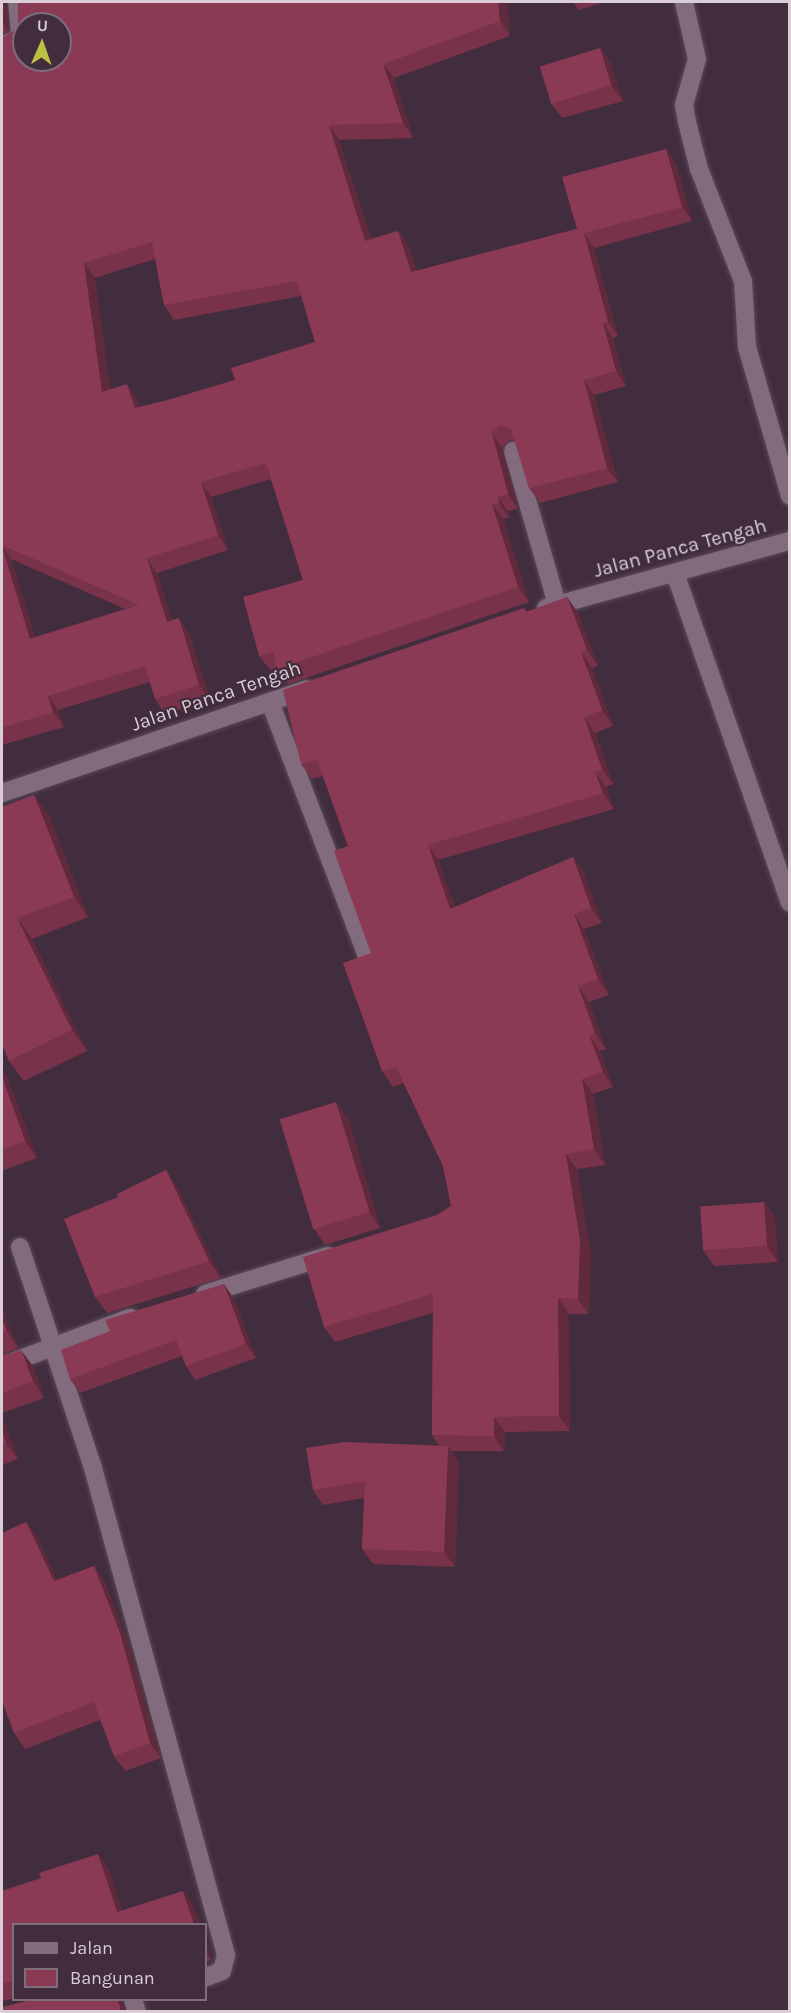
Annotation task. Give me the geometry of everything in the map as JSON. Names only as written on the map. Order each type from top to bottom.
[{"type":"street","points":[[2,46],[10,44],[20,34],[16,2]]},
{"type":"street","points":[[684,2],[697,59],[684,105],[687,122],[699,169],[743,281],[747,347],[789,496]]},
{"type":"street","points":[[513,451],[557,604]]},
{"type":"street","name":"Jalan Panca Tengah","points":[[526,615],[557,604],[789,541]]},
{"type":"street","points":[[675,573],[789,903]]},
{"type":"street","name":"Jalan Panca Tengah","points":[[2,793],[326,683]]},
{"type":"street","points":[[270,702],[368,959]]},
{"type":"street","points":[[20,1247],[93,1468],[226,1955],[222,1971],[207,1977]]},
{"type":"street","points":[[187,1300],[344,1251]]},
{"type":"street","points":[[2,1366],[143,1314]]},
{"type":"building","points":[[18,2],[498,2],[500,21],[383,64],[403,123],[329,125],[365,241],[398,231],[411,272],[577,229],[562,177],[666,149],[682,207],[584,233],[608,322],[603,323],[616,371],[584,380],[607,468],[529,488],[511,429],[500,425],[492,433],[508,494],[498,497],[499,503],[492,504],[518,587],[277,669],[273,652],[259,656],[243,597],[303,580],[266,463],[201,482],[218,535],[147,558],[167,622],[179,618],[199,685],[155,699],[145,666],[48,696],[53,712],[2,728],[2,547],[30,639],[139,605],[2,545],[2,38],[12,32],[12,72],[72,72],[72,12],[18,12]],"holes":[[[152,242],[164,305],[297,281],[315,342],[231,368],[235,380],[135,408],[127,384],[102,392],[84,263]]]},
{"type":"building","points":[[600,48],[611,85],[551,104],[540,66]]},
{"type":"building","points":[[567,597],[587,650],[581,652],[602,710],[584,717],[602,769],[595,772],[603,793],[428,845],[450,909],[573,857],[591,908],[574,914],[598,979],[578,986],[595,1033],[589,1035],[603,1072],[582,1079],[594,1149],[566,1154],[580,1240],[578,1299],[558,1298],[559,1416],[494,1417],[494,1436],[432,1435],[433,1294],[324,1327],[303,1257],[437,1215],[451,1206],[443,1166],[396,1067],[382,1071],[343,963],[371,953],[334,851],[348,846],[317,760],[301,764],[283,690],[524,608],[526,612]]},
{"type":"building","points":[[34,795],[74,897],[17,918],[72,1030],[9,1061],[2,1044],[2,807]]},
{"type":"building","points":[[2,1077],[25,1141],[2,1150]]},
{"type":"building","points":[[336,1102],[370,1212],[313,1229],[280,1119]]},
{"type":"building","points":[[166,1170],[209,1261],[95,1297],[64,1219],[118,1197],[117,1194]]},
{"type":"building","points":[[764,1202],[767,1246],[703,1250],[700,1206]]},
{"type":"building","points":[[224,1284],[246,1344],[186,1366],[176,1340],[70,1379],[61,1350],[110,1331],[105,1320]]},
{"type":"building","points":[[2,1319],[7,1331],[2,1333]]},
{"type":"building","points":[[21,1350],[33,1381],[2,1393],[2,1356]]},
{"type":"building","points":[[2,1430],[6,1443],[2,1445]]},
{"type":"building","points":[[345,1442],[448,1446],[444,1552],[362,1549],[365,1481],[313,1490],[306,1448]]},
{"type":"building","points":[[26,1522],[54,1581],[94,1566],[120,1633],[150,1743],[114,1756],[94,1702],[14,1733],[2,1701],[2,1533]]},
{"type":"building","points":[[98,1854],[117,1912],[183,1891],[194,1923],[12,1923],[12,1982],[2,1984],[2,1891],[41,1878],[39,1873]]},
{"type":"building","points":[[27,2001],[118,2001],[120,2012],[2,2012],[2,2007]]}]
